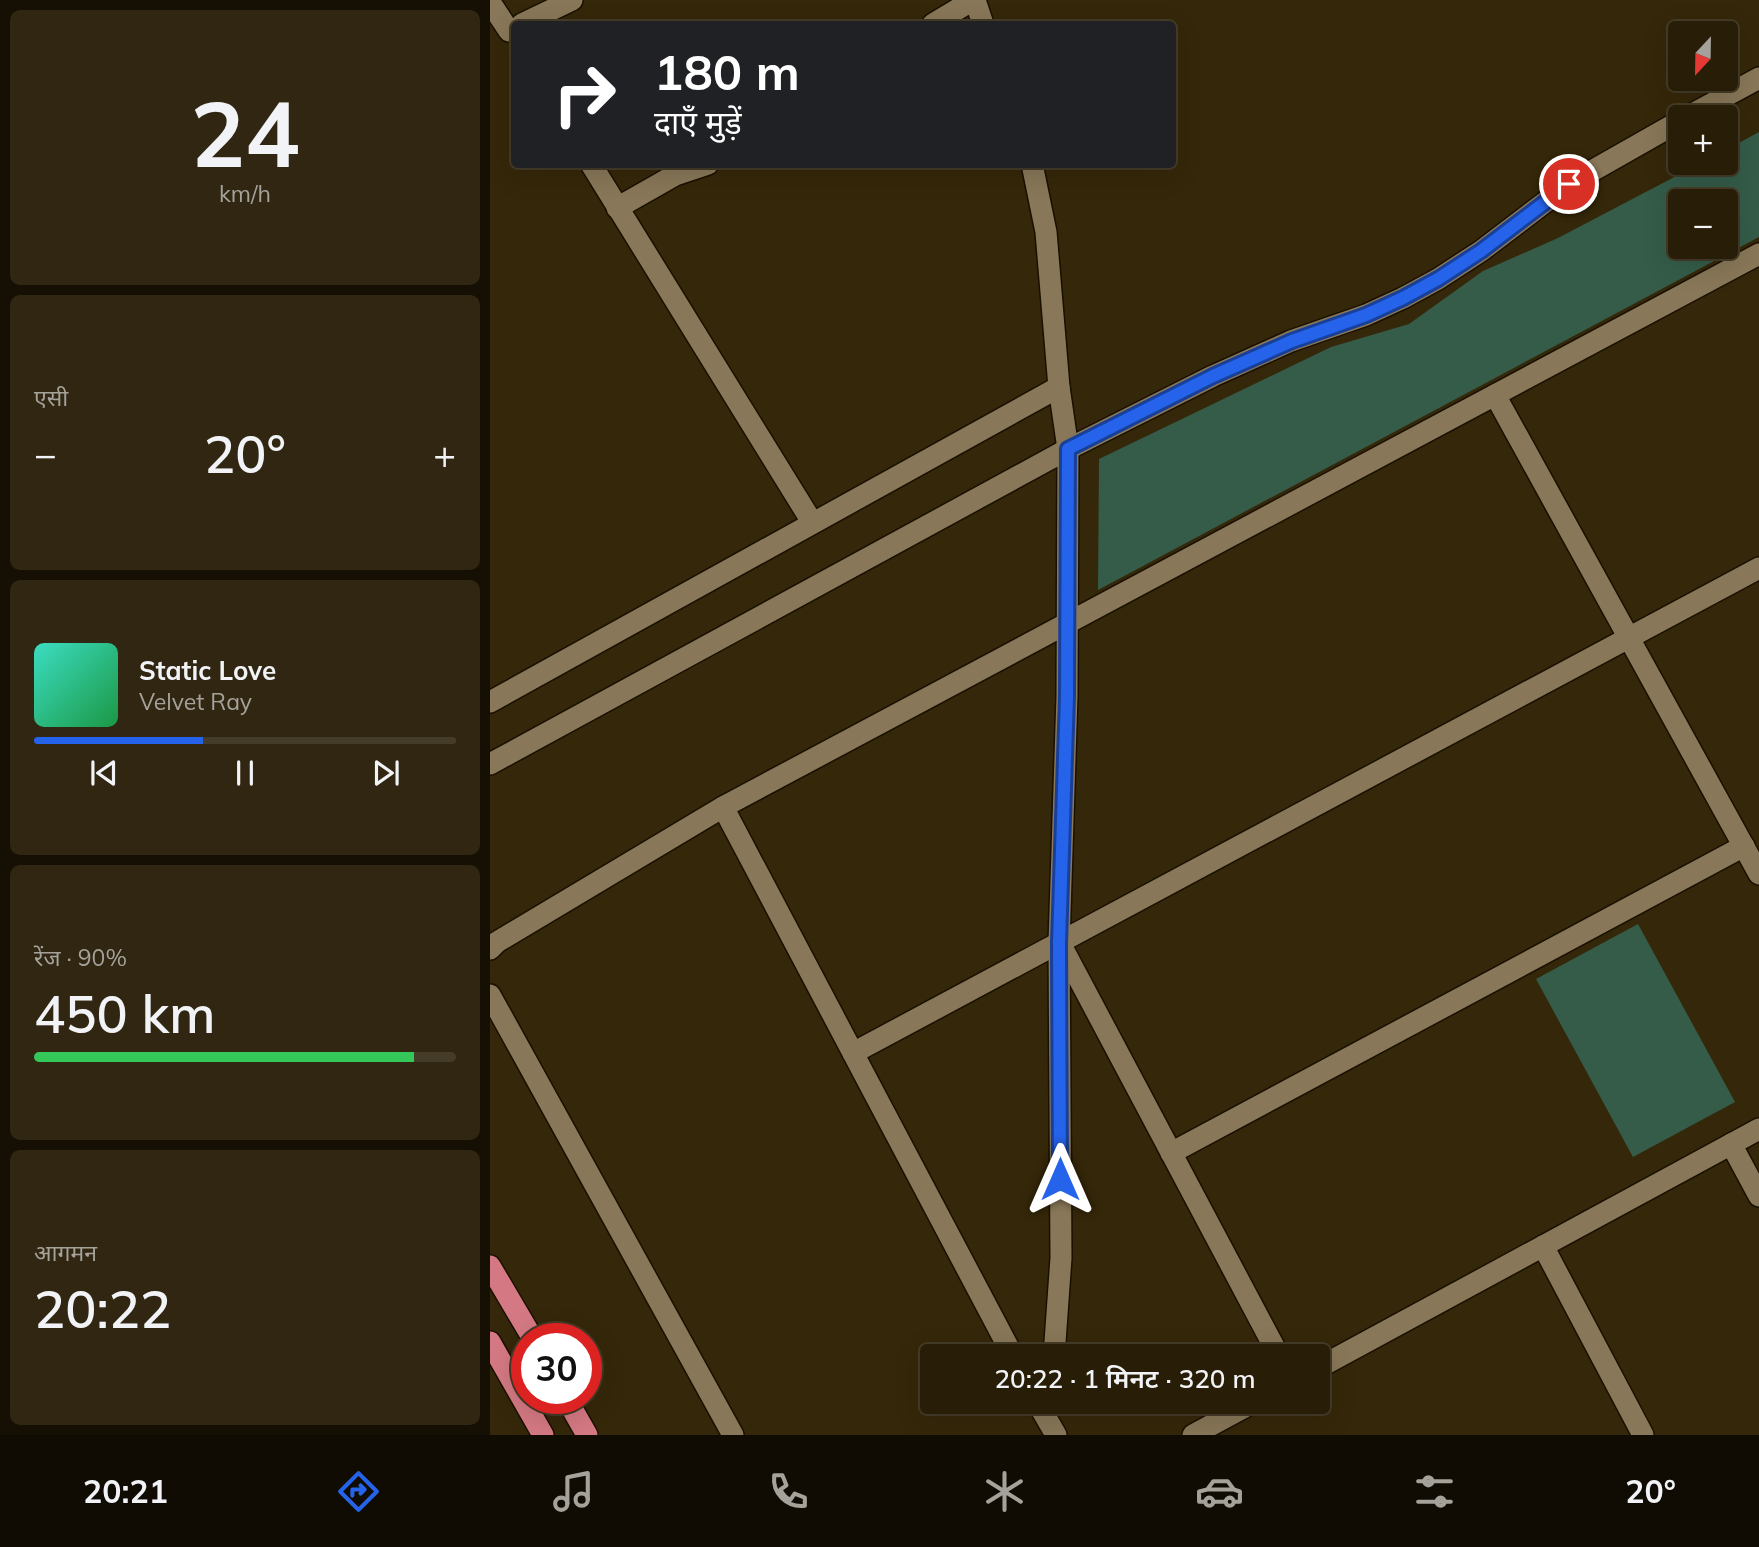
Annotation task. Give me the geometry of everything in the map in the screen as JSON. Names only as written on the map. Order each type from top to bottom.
[{"type":"highway","points":[[490,1266],[524,1323]]},
{"type":"highway","points":[[490,1342],[542,1435]]},
{"type":"highway","points":[[575,1414],[587,1435]]},
{"type":"street","points":[[533,21],[572,0]]},
{"type":"street","points":[[938,21],[974,0],[982,21]]},
{"type":"street","points":[[490,2],[511,26]]},
{"type":"street","points":[[1708,105],[1758,74]]},
{"type":"street","points":[[490,764],[1068,449],[1235,366],[1403,298],[1481,251],[1569,184],[1668,128]]},
{"type":"street","points":[[593,168],[812,522]]},
{"type":"street","points":[[617,208],[675,175],[696,168]]},
{"type":"street","points":[[1033,168],[1046,232],[1059,387],[1068,449],[1067,696],[1059,943],[1061,1258],[1055,1344]]},
{"type":"street","points":[[490,949],[497,942],[723,807],[1759,254]]},
{"type":"street","points":[[490,702],[1059,387]]},
{"type":"street","points":[[1495,395],[1759,874]]},
{"type":"street","points":[[853,1053],[1759,568]]},
{"type":"street","points":[[723,807],[1007,1344]]},
{"type":"street","points":[[1171,1153],[1744,846]]},
{"type":"street","points":[[1059,943],[1273,1344]]},
{"type":"street","points":[[490,995],[733,1435]]},
{"type":"street","points":[[1330,1361],[1759,1129]]},
{"type":"street","points":[[1731,1144],[1759,1196]]},
{"type":"street","points":[[1543,1246],[1643,1435]]},
{"type":"street","points":[[1044,1414],[1053,1430]]},
{"type":"street","points":[[1193,1435],[1232,1414]]},
{"type":"green space","points":[[1759,132],[1759,237],[1738,248],[1738,189],[1668,189],[1668,259],[1718,259],[1098,590],[1099,459],[1331,347],[1409,324],[1483,271],[1558,238],[1678,175],[1738,175],[1738,143]]},
{"type":"green space","points":[[1638,924],[1735,1102],[1633,1157],[1536,979]]},
{"type":"route","points":[[1060,1179],[1059,943],[1067,696],[1068,449],[1213,376],[1292,341],[1366,315],[1403,298],[1481,251],[1569,184]]}]
